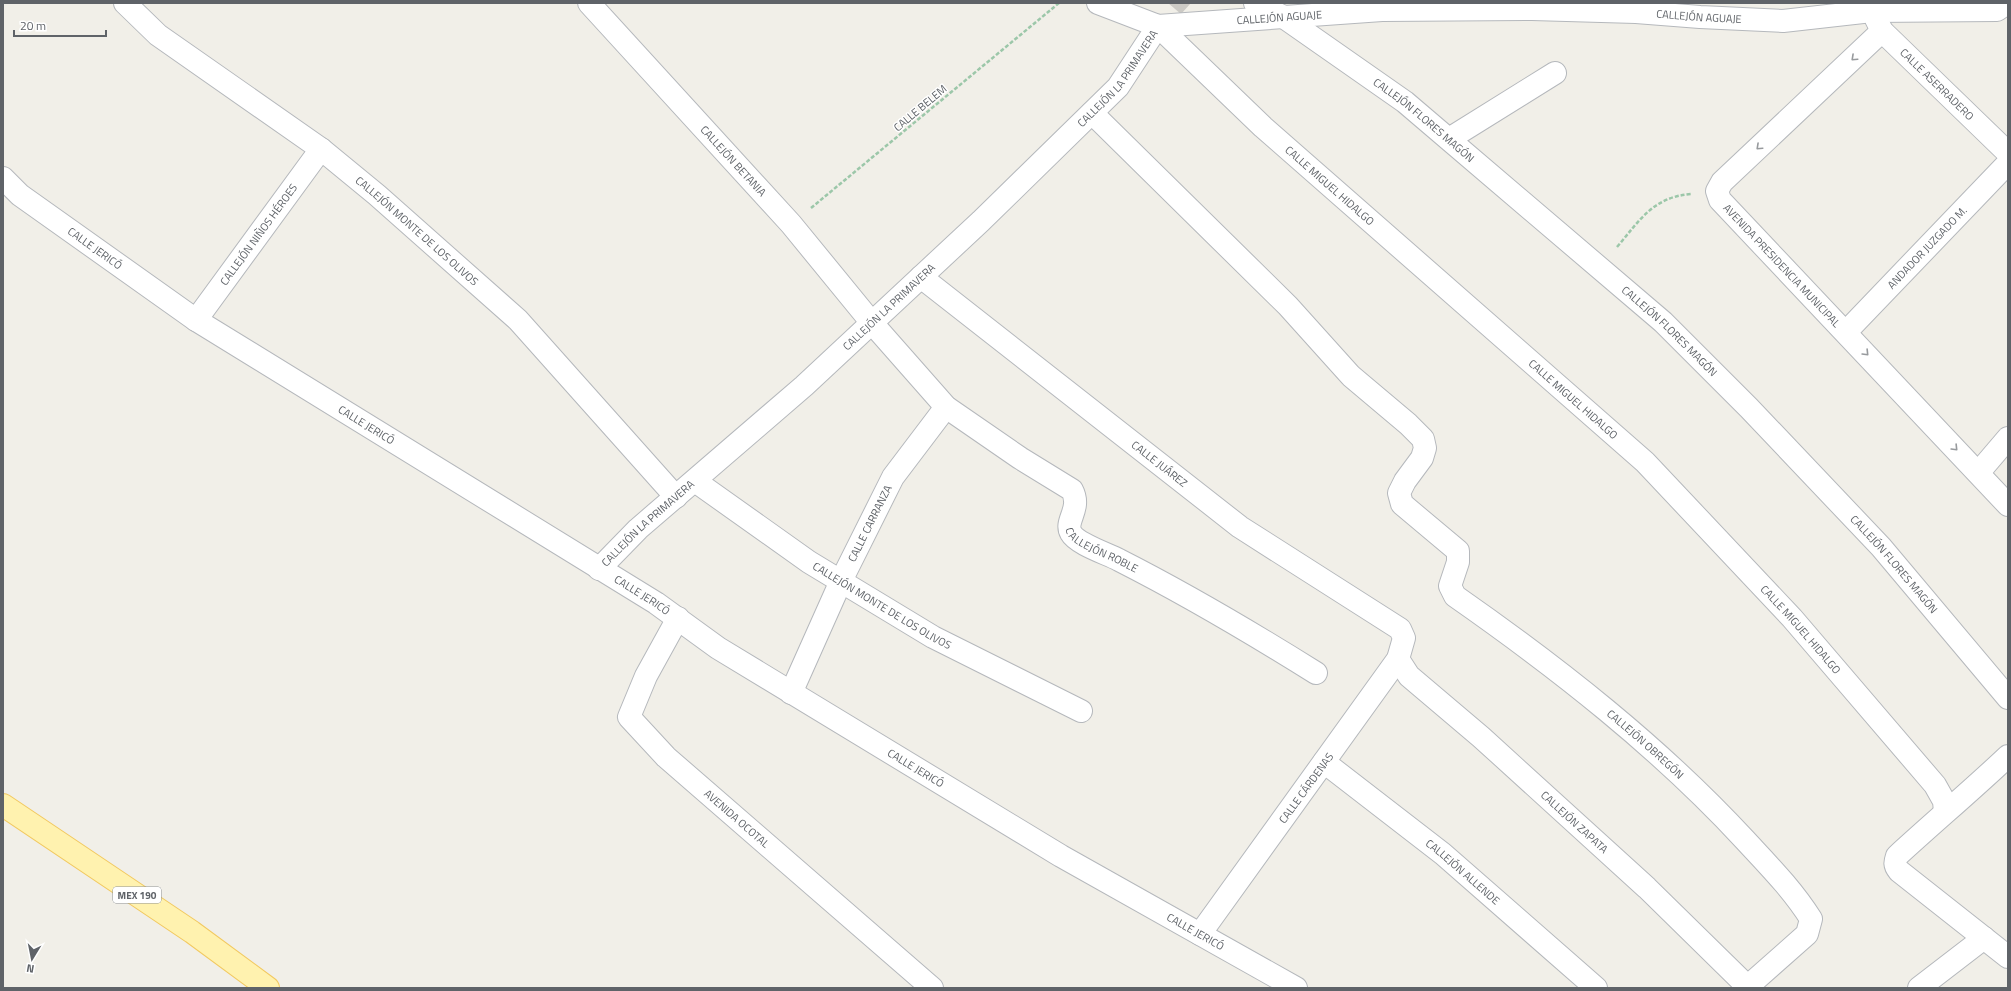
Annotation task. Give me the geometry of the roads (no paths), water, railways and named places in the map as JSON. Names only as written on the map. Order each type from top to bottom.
[{"type":"main road","name":"MEX 190","points":[[3,805],[192,932],[268,988]]},
{"type":"street","name":"CALLEJÓN MONTE DE LOS OLIVOS","points":[[125,3],[158,35],[321,149],[377,195],[518,320],[676,497]]},
{"type":"street","name":"CALLEJÓN BETANIA","points":[[589,3],[791,224],[872,323]]},
{"type":"street","name":"CALLEJÓN AGUAJE","points":[[1098,3],[1158,26],[1382,10],[1532,9],[1636,12],[1700,17],[1783,20],[1870,7],[2004,8]]},
{"type":"street","name":"CALLEJÓN FLORES MAGÓN","points":[[1255,3],[1282,16],[1405,102],[1663,322],[1749,408],[1881,547],[2008,698]]},
{"type":"street","name":"CALLE ASERRADERO","points":[[1870,7],[1882,31],[2008,153]]},
{"type":"street","name":"CALLEJÓN LA PRIMAVERA","points":[[599,568],[638,529],[804,386],[872,323],[1118,87],[1158,26]]},
{"type":"street","name":"CALLE MIGUEL HIDALGO","points":[[1158,26],[1263,127],[1645,462],[1792,618],[1823,654],[1935,785],[1944,800],[1945,812]]},
{"type":"street","name":"AVENIDA PRESIDENCIA MUNICIPAL","points":[[1882,31],[1722,182],[1717,191],[1720,200],[2008,505]]},
{"type":"street","points":[[1448,139],[1555,73]]},
{"type":"street","name":"CALLEJÓN OBREGÓN","points":[[1092,112],[1288,306],[1351,376],[1408,424],[1423,439],[1425,448],[1422,458],[1405,481],[1399,493],[1402,504],[1458,551],[1458,562],[1450,586],[1455,596],[1556,671],[1635,734],[1721,814],[1796,895],[1810,919],[1807,934],[1748,988]]},
{"type":"street","name":"CALLEJÓN NIÑOS HÉROES","points":[[196,320],[321,149]]},
{"type":"street","name":"ANDADOR JUZGADO M.","points":[[1846,332],[2008,163]]},
{"type":"street","name":"CALLE JERICÓ","points":[[3,178],[20,195],[196,320],[599,568],[678,618],[718,648],[1061,856],[1296,988]]},
{"type":"street","name":"CALLE JUÁREZ","points":[[921,277],[1240,527],[1400,628],[1404,638]]},
{"type":"street","name":"CALLEJÓN ROBLE","points":[[872,323],[946,407],[1020,458],[1072,490],[1076,498],[1076,506],[1069,525],[1071,534],[1081,542],[1256,635],[1316,673]]},
{"type":"street","name":"CALLE CARRANZA","points":[[792,693],[841,581],[893,477],[946,407]]},
{"type":"street","points":[[1978,472],[2008,438]]},
{"type":"street","name":"CALLEJÓN MONTE DE LOS OLIVOS","points":[[695,480],[809,562],[933,637],[1081,711]]},
{"type":"street","name":"AVENIDA OCOTAL","points":[[678,618],[646,676],[629,717],[666,757],[932,988]]},
{"type":"street","name":"CALLE CÁRDENAS","points":[[1200,934],[1398,659],[1404,638]]},
{"type":"street","name":"CALLEJÓN ZAPATA","points":[[1398,659],[1409,676],[1481,737],[1641,883],[1748,988]]},
{"type":"street","points":[[2008,756],[1898,856],[1895,862],[1895,866],[1899,871],[2008,957]]},
{"type":"street","name":"CALLEJÓN ALLENDE","points":[[1324,762],[1443,854],[1596,988]]},
{"type":"street","points":[[1919,988],[1984,938]]}]
